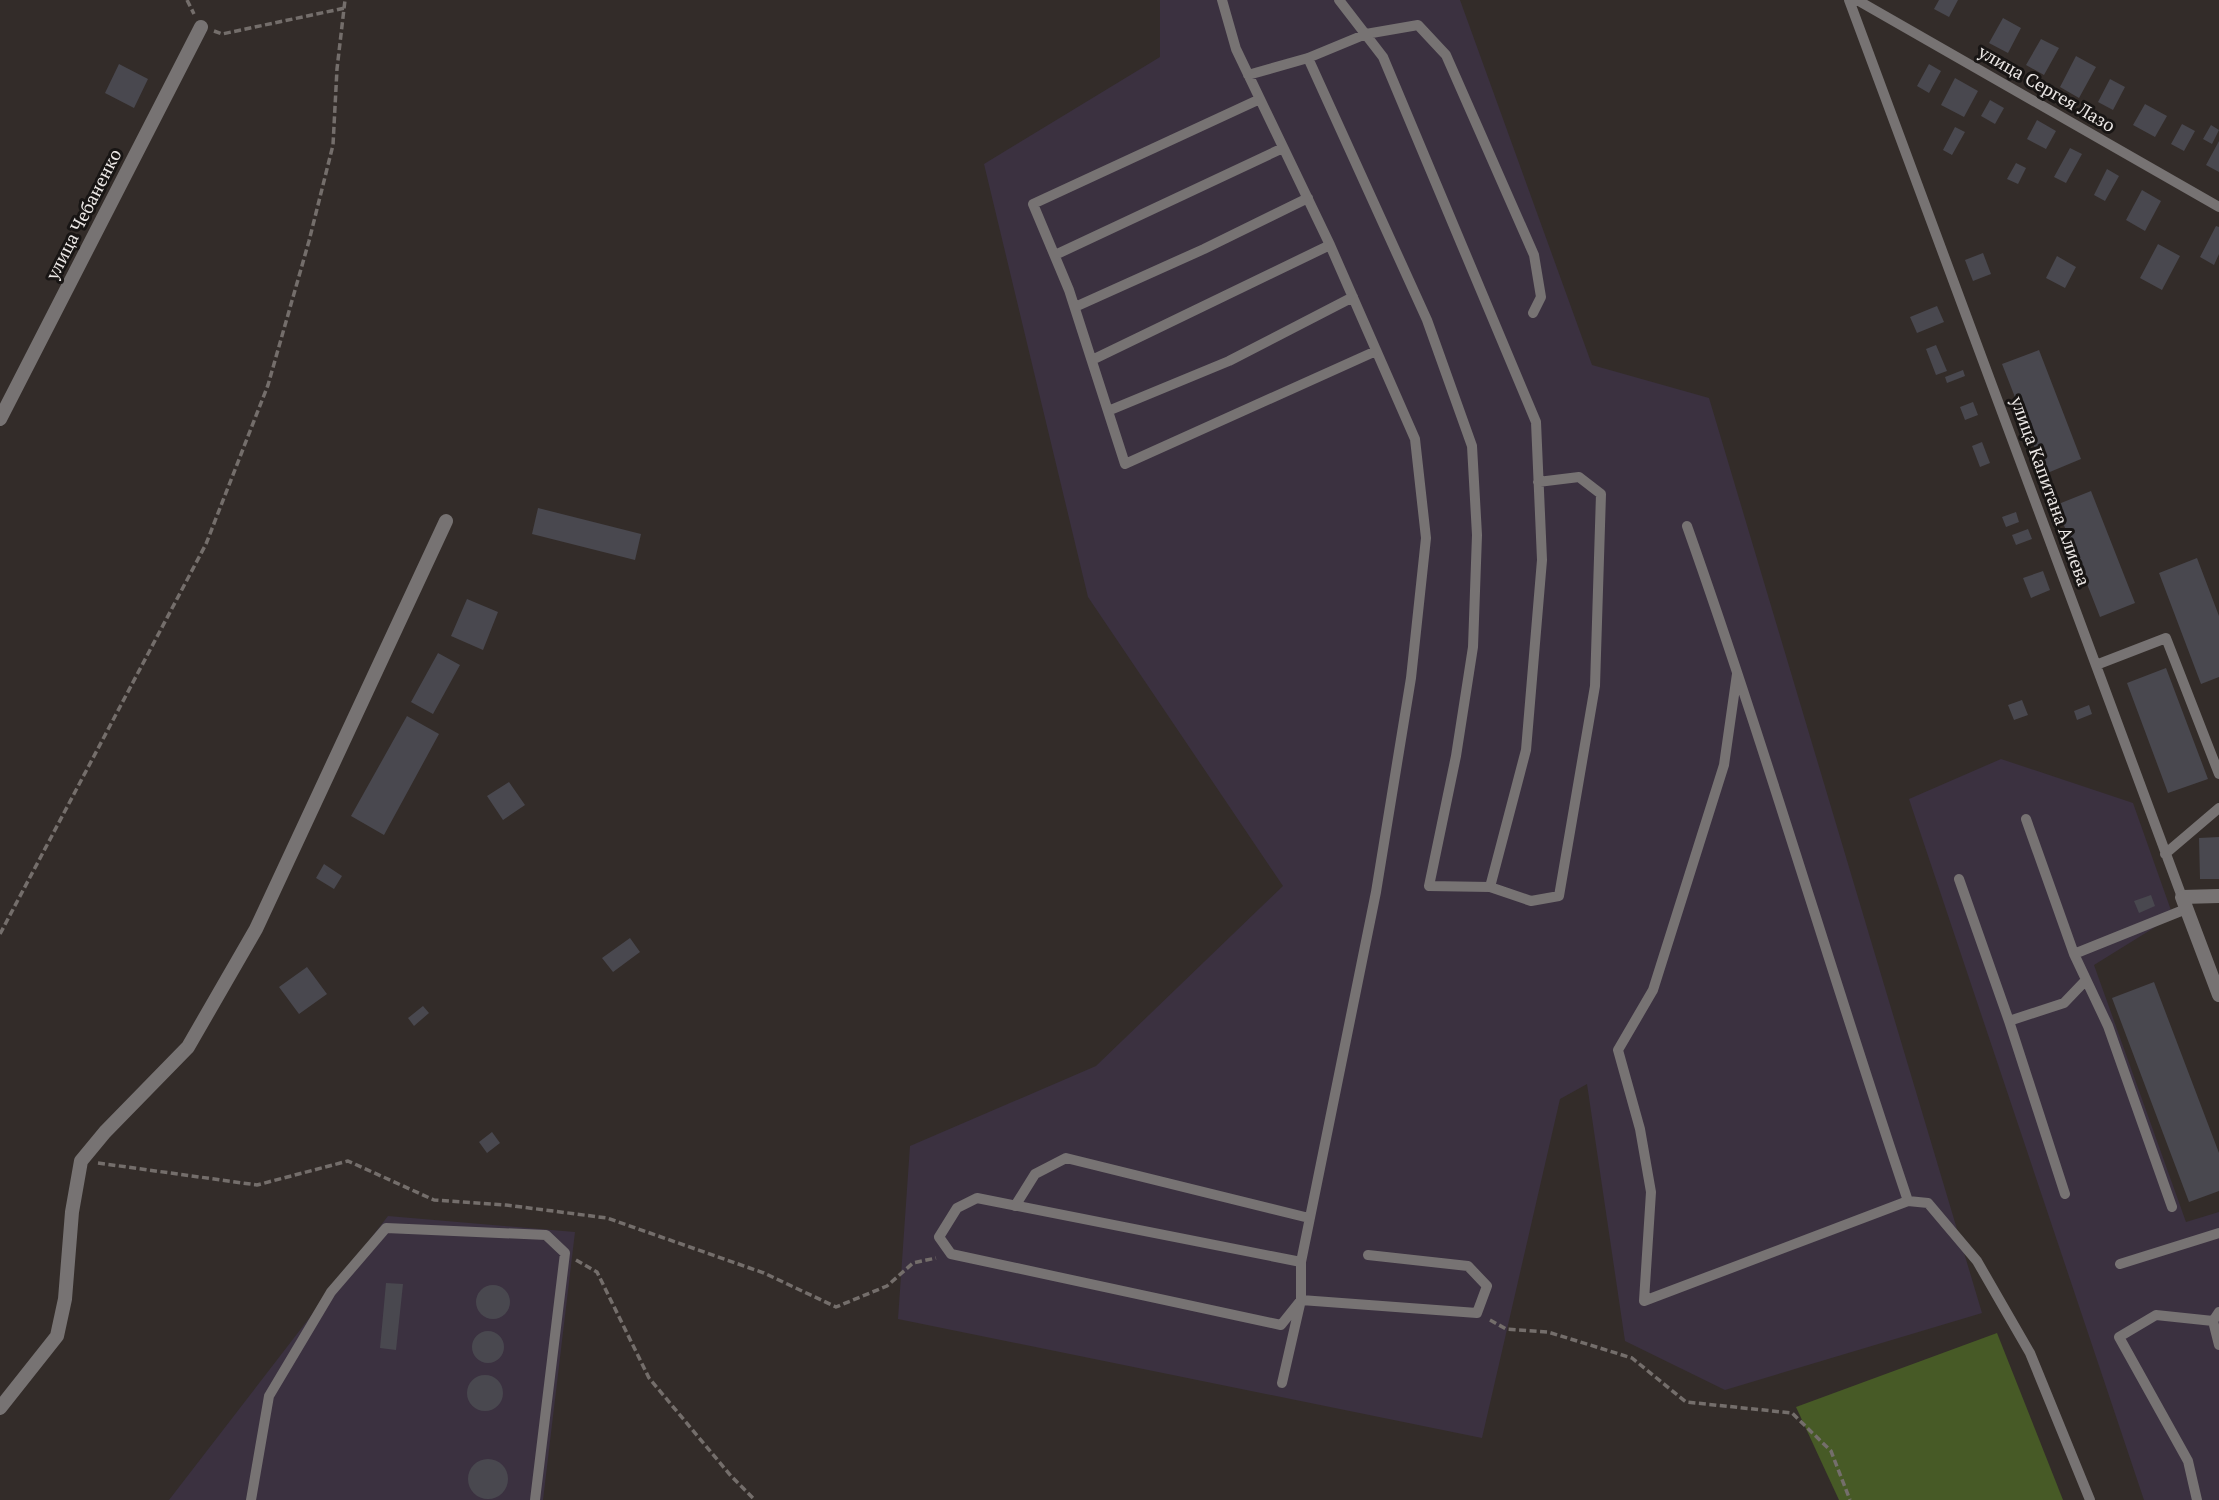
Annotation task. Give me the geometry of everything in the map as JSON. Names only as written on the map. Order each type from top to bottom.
[{"type":"street","name":"улица Чебаненко","points":[[0,419],[201,27]]},
{"type":"street","points":[[0,1408],[57,1336],[65,1299],[72,1212],[81,1161],[105,1132],[188,1047],[257,929],[446,521]]},
{"type":"street","points":[[2184,903],[2219,896]]},
{"type":"street","name":"улица Капитана Алиева","points":[[2184,903],[2219,995]]},
{"type":"lane","points":[[1222,0],[1236,49],[1330,245],[1415,439],[1426,538],[1411,678],[1376,892],[1309,1218],[1301,1262],[1301,1300],[1282,1383]]},
{"type":"lane","points":[[1339,0],[1383,57],[1536,422],[1542,560],[1526,750],[1490,887]]},
{"type":"lane","name":"улица Капитана Алиева","points":[[1849,0],[2184,903]]},
{"type":"lane","name":"улица Сергея Лазо","points":[[1857,0],[2219,207]]},
{"type":"lane","points":[[1248,75],[1308,58],[1366,34],[1418,25],[1446,55],[1534,256],[1541,298],[1533,313]]},
{"type":"lane","points":[[1308,58],[1427,320],[1472,446],[1477,535],[1473,647],[1456,756],[1429,886],[1490,887],[1531,901],[1559,895],[1595,685],[1601,494],[1579,477],[1538,482]]},
{"type":"lane","points":[[1260,99],[1033,204],[1075,307],[1125,464],[1376,351]]},
{"type":"lane","points":[[1055,255],[1283,148]]},
{"type":"lane","points":[[1075,307],[1308,198]]},
{"type":"lane","points":[[1092,360],[1330,245]]},
{"type":"lane","points":[[1108,411],[1228,361],[1353,297]]},
{"type":"lane","points":[[1687,526],[1738,669],[1843,1008],[1908,1201]]},
{"type":"lane","points":[[2095,665],[2166,638],[2219,775]]},
{"type":"lane","points":[[1738,669],[1724,765],[1653,990],[1618,1050],[1640,1129],[1651,1192],[1644,1301],[1908,1201],[1928,1203],[1977,1261],[2030,1353],[2090,1500]]},
{"type":"lane","points":[[2165,854],[2219,808]]},
{"type":"lane","points":[[2026,819],[2074,954],[2108,1026],[2172,1207]]},
{"type":"lane","points":[[1959,879],[2009,1021],[2065,1194]]},
{"type":"lane","points":[[2074,954],[2184,903]]},
{"type":"lane","points":[[2009,1021],[2064,1003],[2086,980]]},
{"type":"lane","points":[[1015,1206],[1035,1174],[1066,1158],[1309,1218]]},
{"type":"lane","points":[[1301,1262],[977,1198],[957,1208],[939,1237],[951,1254],[1280,1325],[1301,1300]]},
{"type":"lane","points":[[251,1500],[269,1396],[331,1292],[386,1228],[546,1235],[565,1253],[534,1500]]},
{"type":"lane","points":[[2120,1264],[2219,1233]]},
{"type":"lane","points":[[1301,1300],[1477,1312],[1487,1286],[1468,1266],[1368,1255]]},
{"type":"lane","points":[[2197,1500],[2188,1461],[2119,1337],[2156,1315],[2216,1317],[2219,1345]]},
{"type":"path","points":[[0,934],[206,544],[268,385],[333,145],[337,69],[345,0]]},
{"type":"path","points":[[201,27],[222,34],[345,8]]},
{"type":"path","points":[[565,1253],[597,1272],[649,1378],[731,1476],[755,1500]]},
{"type":"path","points":[[1477,1312],[1507,1329],[1548,1332],[1632,1357],[1686,1402],[1792,1413],[1831,1451],[1850,1500]]},
{"type":"shaded area","points":[[1160,0],[1460,0],[1592,365],[1709,398],[1982,1313],[1725,1390],[1625,1341],[1587,1084],[1560,1099],[1482,1438],[898,1319],[910,1146],[1096,1066],[1283,886],[1088,597],[984,164],[1160,57]]},
{"type":"shaded area","points":[[2001,759],[2133,803],[2173,916],[2094,965],[2186,1222],[2219,1212],[2219,1500],[2144,1500],[1909,799]]},
{"type":"shaded area","points":[[388,1216],[575,1232],[543,1500],[169,1500]]},
{"type":"green space","points":[[1997,1333],[2063,1500],[1839,1500],[1796,1407]]},
{"type":"building","points":[[1939,0],[1958,0],[1949,17],[1934,9]]},
{"type":"building","points":[[2003,18],[2021,28],[2008,53],[1989,43]]},
{"type":"building","points":[[2041,39],[2059,48],[2044,75],[2026,65]]},
{"type":"building","points":[[2076,56],[2096,67],[2079,98],[2060,87]]},
{"type":"building","points":[[119,64],[148,79],[134,108],[105,93]]},
{"type":"building","points":[[1929,64],[1941,71],[1929,93],[1917,86]]},
{"type":"building","points":[[1955,78],[1978,91],[1964,117],[1941,105]]},
{"type":"building","points":[[2110,79],[2125,87],[2113,110],[2098,102]]},
{"type":"building","points":[[1990,100],[2004,108],[1995,124],[1981,116]]},
{"type":"building","points":[[2145,104],[2167,116],[2155,137],[2133,125]]},
{"type":"building","points":[[2037,120],[2056,131],[2046,149],[2027,139]]},
{"type":"building","points":[[2182,124],[2195,131],[2184,151],[2171,144]]},
{"type":"building","points":[[2211,125],[2219,130],[2212,144],[2203,139]]},
{"type":"building","points":[[1955,127],[1965,132],[1952,155],[1943,150]]},
{"type":"building","points":[[2219,141],[2219,172],[2206,165]]},
{"type":"building","points":[[2070,148],[2082,154],[2066,183],[2054,177]]},
{"type":"building","points":[[2016,163],[2026,168],[2018,184],[2007,179]]},
{"type":"building","points":[[2107,169],[2119,176],[2105,201],[2094,195]]},
{"type":"building","points":[[2142,190],[2161,201],[2145,231],[2126,220]]},
{"type":"building","points":[[2216,226],[2219,227],[2219,254],[2214,265],[2200,257]]},
{"type":"building","points":[[2158,244],[2180,256],[2162,290],[2140,278]]},
{"type":"building","points":[[1983,253],[1991,274],[1973,281],[1965,260]]},
{"type":"building","points":[[2057,256],[2076,267],[2065,288],[2046,278]]},
{"type":"building","points":[[1937,306],[1944,322],[1917,333],[1910,317]]},
{"type":"building","points":[[1936,345],[1947,371],[1936,375],[1926,349]]},
{"type":"building","points":[[2039,350],[2081,459],[2045,474],[2002,364]]},
{"type":"building","points":[[1963,370],[1965,376],[1947,383],[1945,377]]},
{"type":"building","points":[[1973,402],[1978,415],[1965,420],[1960,407]]},
{"type":"building","points":[[1982,442],[1990,463],[1980,467],[1972,446]]},
{"type":"building","points":[[2091,491],[2135,603],[2100,617],[2056,505]]},
{"type":"building","points":[[538,508],[641,534],[635,560],[532,534]]},
{"type":"building","points":[[2016,512],[2019,522],[2006,527],[2002,517]]},
{"type":"building","points":[[2028,529],[2032,539],[2016,545],[2012,535]]},
{"type":"building","points":[[2197,558],[2219,616],[2219,677],[2201,684],[2159,573]]},
{"type":"building","points":[[2043,571],[2050,590],[2031,598],[2023,578]]},
{"type":"building","points":[[467,599],[498,612],[483,650],[451,636]]},
{"type":"building","points":[[438,653],[460,665],[433,714],[411,702]]},
{"type":"building","points":[[2166,668],[2208,779],[2168,793],[2127,683]]},
{"type":"building","points":[[2022,700],[2028,715],[2014,720],[2008,705]]},
{"type":"building","points":[[2089,705],[2092,714],[2077,720],[2074,711]]},
{"type":"building","points":[[407,716],[439,734],[384,835],[351,816]]},
{"type":"building","points":[[509,782],[525,805],[503,820],[487,796]]},
{"type":"building","points":[[2219,837],[2219,879],[2200,879],[2199,838]]},
{"type":"building","points":[[324,864],[342,876],[334,889],[316,878]]},
{"type":"building","points":[[2151,895],[2155,906],[2139,913],[2134,901]]},
{"type":"building","points":[[630,938],[640,952],[613,972],[602,958]]},
{"type":"building","points":[[307,967],[327,994],[299,1014],[279,987]]},
{"type":"building","points":[[2154,982],[2219,1153],[2219,1191],[2189,1202],[2112,998]]},
{"type":"building","points":[[423,1006],[429,1013],[414,1026],[408,1018]]},
{"type":"building","points":[[492,1132],[500,1143],[487,1153],[479,1142]]},
{"type":"building","points":[[386,1283],[403,1284],[396,1350],[380,1348]]},
{"type":"building","points":[[493,1285],[505,1290],[510,1302],[505,1314],[493,1319],[481,1314],[476,1302],[481,1290]]},
{"type":"building","points":[[488,1331],[499,1336],[504,1347],[499,1358],[488,1363],[477,1358],[472,1347],[477,1336]]},
{"type":"building","points":[[485,1375],[498,1380],[503,1393],[498,1406],[485,1411],[472,1406],[467,1393],[472,1380]]},
{"type":"building","points":[[488,1459],[502,1465],[508,1479],[502,1493],[488,1499],[474,1493],[468,1479],[474,1465]]}]
